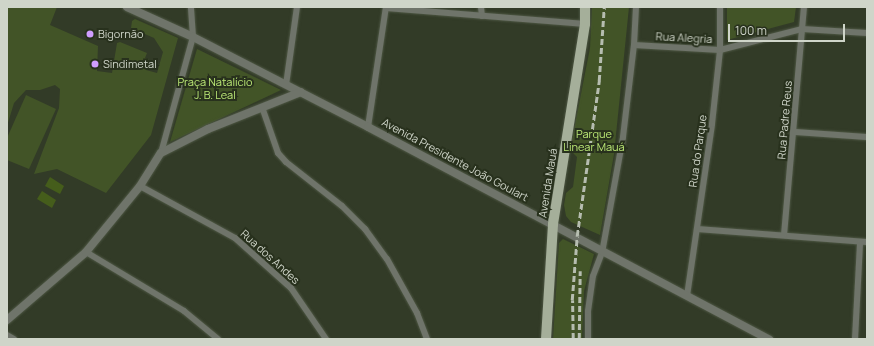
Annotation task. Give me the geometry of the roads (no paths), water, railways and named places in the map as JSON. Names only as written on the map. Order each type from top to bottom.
[{"type":"main road","name":"Avenida Mauá","points":[[546,339],[553,224],[585,24],[585,7]]},
{"type":"street","name":"Avenida Presidente João Goulart","points":[[127,7],[193,37],[368,127],[553,224],[602,253],[769,339]]},
{"type":"street","points":[[7,320],[86,252],[140,186],[161,153],[193,37],[191,7]]},
{"type":"street","points":[[286,85],[297,7]]},
{"type":"street","points":[[368,127],[386,7],[585,24]]},
{"type":"street","points":[[481,7],[482,16]]},
{"type":"street","points":[[588,339],[588,311],[593,276],[602,253],[623,137],[634,45],[636,7]]},
{"type":"street","name":"Rua do Parque","points":[[687,296],[720,50],[720,7]]},
{"type":"street","name":"Rua Padre Reus","points":[[784,235],[804,7]]},
{"type":"street","name":"Rua Alegria","points":[[634,45],[720,50],[802,29],[867,33]]},
{"type":"street","points":[[161,153],[262,107],[300,92]]},
{"type":"street","points":[[262,107],[278,153],[286,162],[342,206],[365,229],[387,259],[417,314],[427,339]]},
{"type":"street","points":[[794,132],[867,137]]},
{"type":"street","name":"Rua dos Andes","points":[[140,186],[235,238],[291,288],[326,339]]},
{"type":"street","points":[[697,229],[867,242]]},
{"type":"street","points":[[855,339],[860,242]]},
{"type":"street","points":[[86,252],[184,311],[218,339]]},
{"type":"street","points":[[7,335],[14,339]]},
{"type":"railway","points":[[573,339],[572,300],[577,236],[599,81],[604,7]]},
{"type":"railway","points":[[579,339],[580,271]]},
{"type":"place","name":"Bigornão","points":[[90,34]]},
{"type":"place","name":"Sindimetal","points":[[95,64]]},
{"type":"park label","name":"Praça Natalício J. B. Leal","points":[[215,89]]},
{"type":"park label","name":"Parque Linear Mauá","points":[[594,141]]}]
